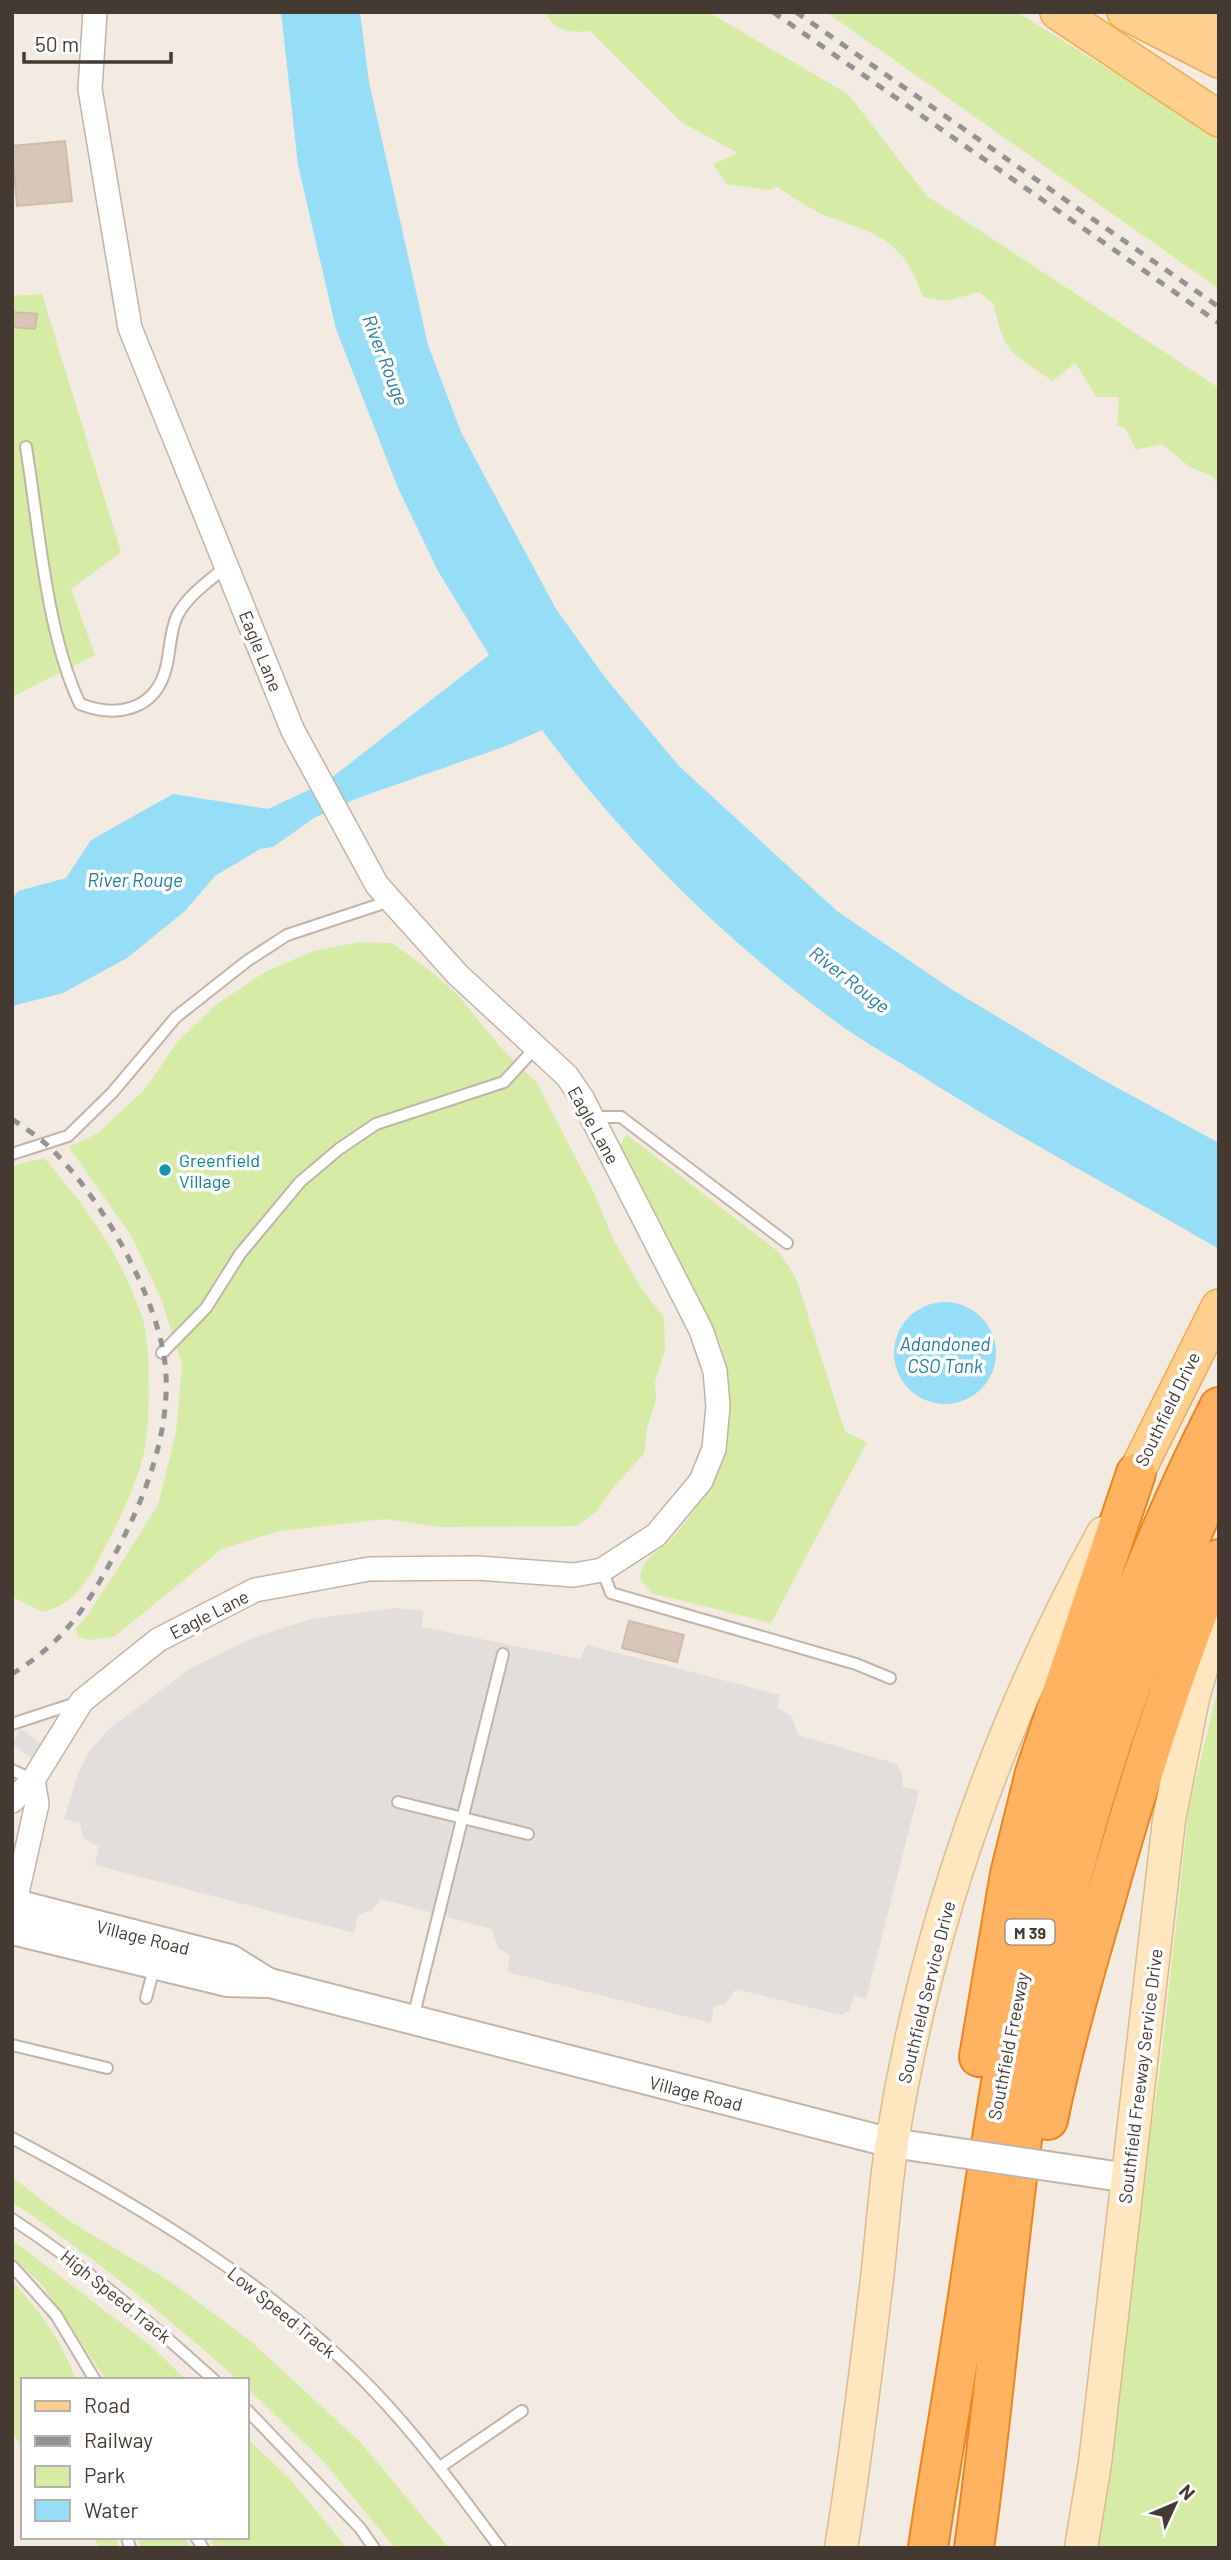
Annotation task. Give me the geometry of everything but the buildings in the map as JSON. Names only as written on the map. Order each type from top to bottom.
[{"type":"highway","name":"Southfield Freeway","points":[[928,2548],[998,2095],[1045,1869],[1115,1643],[1192,1461],[1219,1407]]},
{"type":"highway","points":[[937,2484],[966,2155],[989,1986],[1010,1874],[1054,1710],[1136,1473]]},
{"type":"highway","name":"Southfield Freeway","points":[[974,2548],[1015,2185],[1032,2069],[1059,1929],[1090,1814],[1144,1649],[1179,1559],[1219,1474]]},
{"type":"highway","points":[[981,2502],[1052,2097],[1136,1793],[1185,1646],[1219,1559]]},
{"type":"main road","points":[[1058,12],[1219,119]]},
{"type":"main road","points":[[1133,16],[1171,24],[1219,21]]},
{"type":"main road","points":[[1133,16],[1219,60]]},
{"type":"main road","name":"Southfield Drive","points":[[1136,1473],[1219,1307]]},
{"type":"main road","name":"Southfield Service Drive","points":[[841,2548],[858,2448],[892,2143],[911,2042],[939,1929],[994,1765],[1042,1652],[1136,1473]]},
{"type":"main road","name":"Southfield Freeway Service Drive","points":[[1082,2548],[1095,2463],[1169,1820],[1193,1698],[1219,1607]]},
{"type":"street","name":"Eagle Lane","points":[[12,1801],[23,1775],[82,1701],[158,1640],[255,1590],[369,1569],[477,1568],[574,1575],[602,1570],[656,1535],[701,1481],[714,1449],[719,1406],[715,1371],[701,1330],[592,1117],[567,1076],[457,974],[383,893],[293,731],[130,328],[90,89],[95,12]]},
{"type":"street","points":[[13,1913],[37,1804],[23,1775]]},
{"type":"street","name":"Village Road","points":[[13,1913],[158,1954],[230,1959],[270,1983],[892,2143],[1128,2178]]},
{"type":"lane","points":[[26,447],[53,617],[67,677],[80,704],[101,712],[128,710],[150,696],[165,672],[177,616],[200,588],[227,566]]},
{"type":"lane","points":[[12,1154],[68,1136],[112,1093],[176,1017],[247,961],[287,935],[383,893]]},
{"type":"lane","points":[[162,1353],[206,1308],[240,1254],[300,1182],[339,1149],[376,1124],[504,1082],[537,1046]]},
{"type":"lane","points":[[592,1117],[621,1117],[787,1243]]},
{"type":"lane","points":[[602,1570],[611,1593],[856,1664],[890,1678]]},
{"type":"lane","points":[[413,2021],[503,1654]]},
{"type":"lane","points":[[12,1724],[82,1701]]},
{"type":"lane","points":[[398,1802],[528,1834]]},
{"type":"lane","points":[[146,1998],[158,1954]]},
{"type":"lane","points":[[12,2045],[107,2068]]},
{"type":"lane","name":"Low Speed Track","points":[[12,2138],[92,2180],[199,2246],[298,2320],[372,2390],[440,2467],[500,2548]]},
{"type":"lane","name":"High Speed Track","points":[[12,2219],[51,2245],[162,2332],[212,2378]]},
{"type":"lane","points":[[12,2266],[56,2315],[95,2378]]},
{"type":"lane","points":[[82,2358],[87,2378]]},
{"type":"lane","points":[[248,2411],[360,2528],[374,2548]]},
{"type":"lane","points":[[440,2467],[522,2411]]},
{"type":"green space","points":[[545,12],[708,12],[848,94],[927,196],[1219,388],[1219,486],[1213,477],[1190,467],[1162,444],[1136,450],[1126,429],[1117,425],[1119,397],[1097,397],[1075,363],[1053,381],[1019,358],[1001,333],[994,304],[979,292],[947,301],[923,297],[907,263],[888,243],[877,236],[822,214],[777,187],[768,190],[726,184],[713,164],[738,153],[681,122],[590,31],[564,30],[553,24]]},
{"type":"green space","points":[[826,12],[1017,12],[1198,125],[1219,142],[1219,289]]},
{"type":"green space","points":[[42,294],[121,552],[71,589],[95,655],[12,697],[12,296]]},
{"type":"green space","points":[[360,942],[392,943],[427,968],[457,994],[503,1050],[537,1083],[595,1195],[613,1239],[641,1288],[664,1317],[665,1350],[655,1382],[656,1400],[647,1428],[644,1454],[613,1488],[597,1511],[577,1526],[440,1527],[385,1519],[279,1531],[222,1549],[115,1636],[91,1640],[79,1637],[75,1629],[88,1615],[158,1505],[176,1432],[182,1365],[161,1299],[132,1237],[69,1147],[98,1133],[145,1089],[177,1042],[217,1004],[265,972],[313,951]]},
{"type":"green space","points":[[626,1134],[780,1253],[796,1278],[845,1432],[867,1442],[771,1623],[651,1593],[640,1579],[648,1559],[675,1535],[704,1493],[721,1446],[727,1395],[721,1345],[620,1147]]},
{"type":"green space","points":[[44,1158],[89,1214],[125,1275],[146,1332],[149,1383],[145,1447],[125,1507],[96,1564],[76,1594],[56,1608],[43,1612],[12,1597],[12,1166]]},
{"type":"green space","points":[[1219,1684],[1219,2548],[1087,2548],[1159,2077],[1189,1808]]},
{"type":"green space","points":[[12,2177],[71,2222],[171,2282],[253,2343],[361,2443],[449,2548],[395,2548],[323,2461],[248,2389],[248,2378],[236,2378],[128,2287],[12,2202]]},
{"type":"green space","points":[[12,2240],[150,2345],[184,2378],[105,2378],[43,2286],[12,2256]]},
{"type":"green space","points":[[12,2281],[49,2327],[75,2378],[21,2378],[21,2444],[12,2434]]},
{"type":"green space","points":[[248,2439],[291,2480],[347,2548],[215,2548],[209,2539],[248,2539]]},
{"type":"green space","points":[[94,2539],[117,2539],[119,2548],[100,2548]]},
{"type":"green space","points":[[139,2539],[185,2539],[191,2548],[141,2548]]},
{"type":"shaded area","points":[[397,1608],[423,1611],[422,1627],[580,1659],[587,1645],[780,1695],[777,1707],[792,1717],[798,1735],[897,1764],[902,1774],[903,1787],[919,1791],[866,1999],[854,1995],[850,2010],[841,2015],[736,1989],[725,2004],[714,2006],[711,2023],[507,1972],[510,1955],[498,1948],[492,1929],[381,1899],[372,1910],[358,1915],[354,1933],[95,1865],[99,1847],[83,1838],[80,1823],[64,1819],[78,1774],[89,1752],[110,1728],[191,1668],[255,1637],[311,1619]]},
{"type":"shaded area","points":[[21,1729],[51,1751],[42,1766],[12,1744]]},
{"type":"water","name":"River Rouge","points":[[281,12],[360,12],[369,82],[428,345],[461,432],[556,609],[607,680],[679,766],[837,911],[951,989],[1103,1080],[1219,1143],[1219,1249],[957,1098],[859,1038],[797,992],[679,888],[608,812],[542,730],[506,746],[358,798],[314,818],[273,847],[260,849],[215,876],[185,911],[127,958],[63,993],[12,1006],[12,899],[18,891],[66,878],[91,840],[173,794],[268,809],[326,782],[489,655],[438,571],[398,488],[336,329],[298,165]]},
{"type":"water","name":"Adandoned CSO Tank","points":[[945,1302],[965,1306],[981,1317],[992,1333],[996,1353],[992,1373],[981,1389],[965,1400],[945,1404],[925,1400],[909,1389],[898,1373],[894,1353],[898,1333],[909,1317],[925,1306]]},
{"type":"railway","points":[[773,12],[1219,323]]},
{"type":"railway","points":[[796,12],[1219,307]]},
{"type":"railway","points":[[12,1119],[42,1141],[66,1165],[87,1190],[125,1250],[153,1315],[162,1346],[166,1375],[166,1399],[159,1446],[144,1492],[125,1535],[93,1592],[72,1622],[46,1649],[12,1674]]},
{"type":"place","name":"Greenfield Village","points":[[165,1170]]}]
